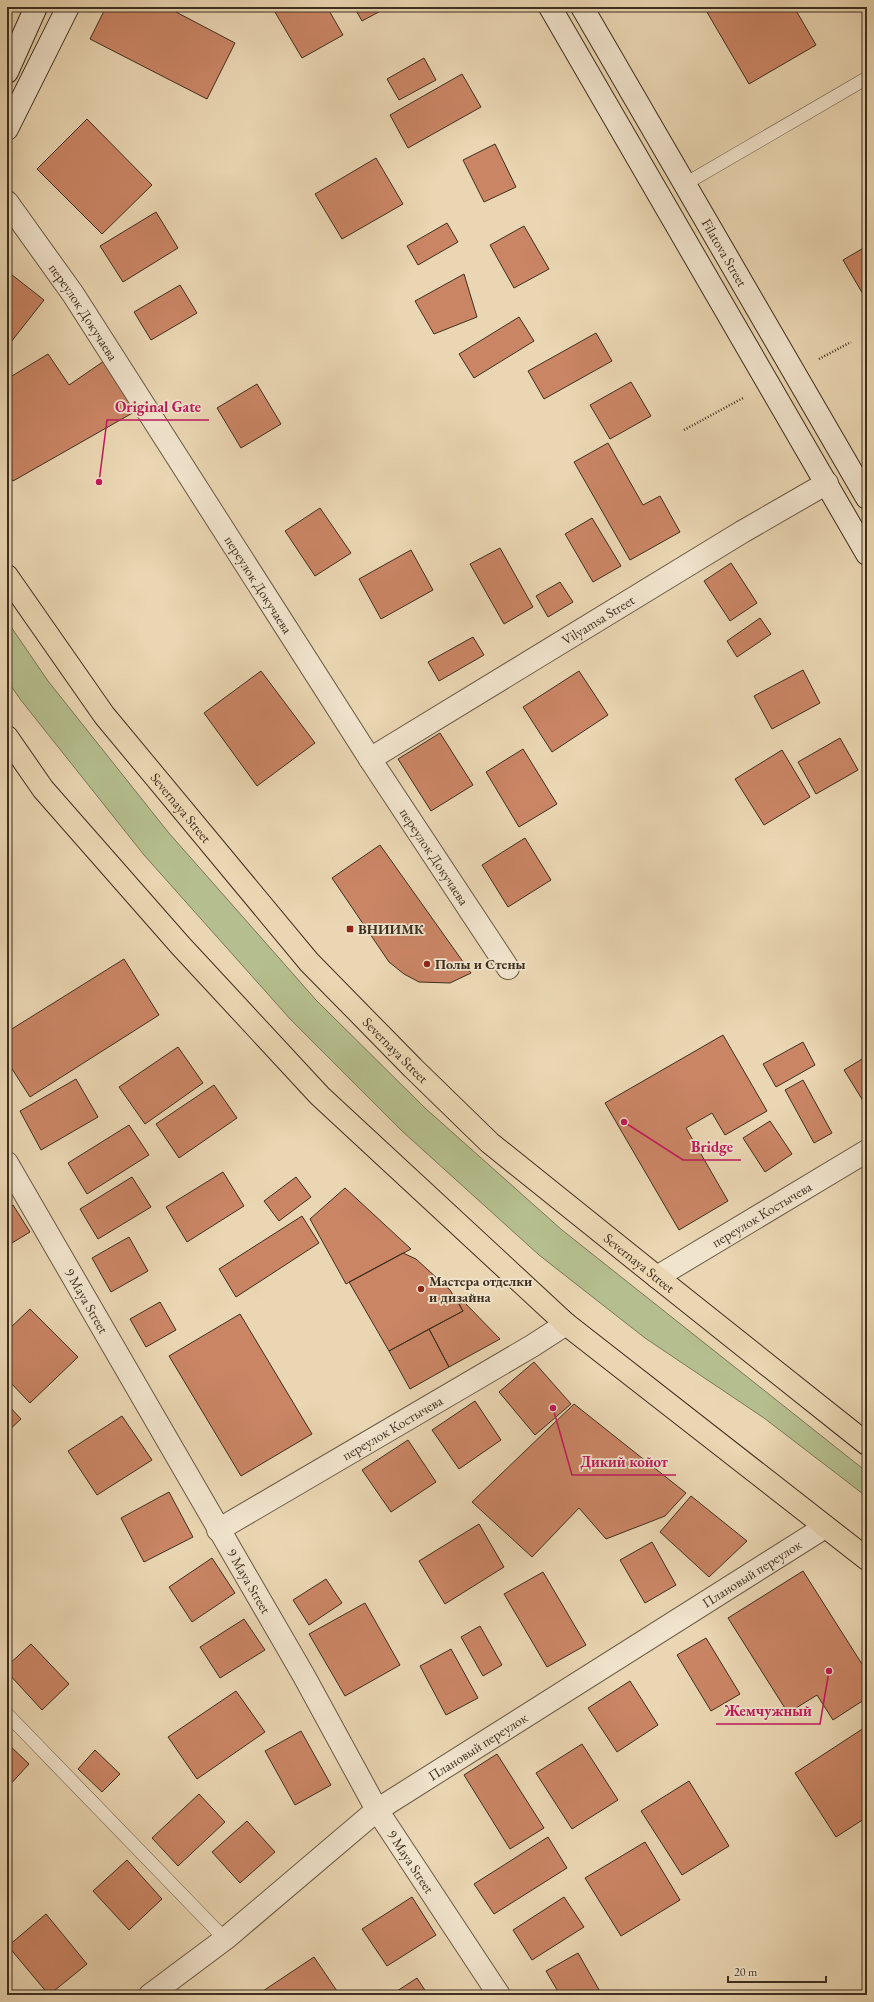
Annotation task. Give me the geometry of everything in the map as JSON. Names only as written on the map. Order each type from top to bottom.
[{"type":"main road","name":"Severnaya Street","points":[[7,576],[104,715],[309,962],[412,1068],[490,1143],[867,1444]]},
{"type":"main road","points":[[7,737],[43,789],[180,945],[320,1096],[566,1324],[867,1559]]},
{"type":"street","points":[[7,72],[36,7]]},
{"type":"street","points":[[7,129],[68,7]]},
{"type":"street","points":[[550,7],[867,554]]},
{"type":"street","name":"Filatova Street","points":[[582,7],[867,498]]},
{"type":"street","name":"переулок Докучаева","points":[[7,202],[73,294],[370,759],[508,968]]},
{"type":"street","name":"Vilyamsa Street","points":[[370,759],[742,532],[826,483]]},
{"type":"street","name":"переулок Костычева","points":[[656,1277],[867,1151]]},
{"type":"street","name":"9 Maya Street","points":[[7,1163],[218,1530],[304,1676],[377,1810],[499,1995]]},
{"type":"street","name":"переулок Костычева","points":[[218,1530],[532,1346],[566,1324]]},
{"type":"street","name":"Плановый переулок","points":[[150,1995],[225,1939],[377,1810],[825,1527]]},
{"type":"lane","points":[[685,184],[867,78]]},
{"type":"lane","points":[[7,1714],[225,1939]]},
{"type":"green space","points":[[7,621],[48,681],[168,832],[316,1000],[425,1108],[562,1230],[867,1472],[867,1497],[764,1418],[645,1338],[539,1255],[402,1131],[291,1020],[144,855],[20,699],[7,680]]},
{"type":"building","points":[[106,7],[178,7],[176,12],[235,43],[207,99],[90,39]]},
{"type":"building","points":[[272,7],[327,7],[343,35],[302,58]]},
{"type":"building","points":[[354,7],[388,7],[362,21]]},
{"type":"building","points":[[704,7],[794,7],[816,45],[749,84]]},
{"type":"building","points":[[424,58],[436,80],[399,100],[387,79]]},
{"type":"building","points":[[462,74],[481,107],[408,148],[390,115]]},
{"type":"building","points":[[87,119],[152,185],[102,234],[37,169]]},
{"type":"building","points":[[495,144],[516,187],[484,202],[463,160]]},
{"type":"building","points":[[376,158],[403,204],[342,239],[315,194]]},
{"type":"building","points":[[156,212],[178,248],[123,282],[100,246]]},
{"type":"building","points":[[447,223],[458,242],[418,265],[407,246]]},
{"type":"building","points":[[524,226],[549,269],[514,288],[490,245]]},
{"type":"building","points":[[867,246],[867,301],[843,260]]},
{"type":"building","points":[[7,271],[44,300],[11,342],[7,339]]},
{"type":"building","points":[[464,274],[477,317],[434,334],[415,301]]},
{"type":"building","points":[[180,285],[197,313],[151,340],[134,312]]},
{"type":"building","points":[[519,317],[534,341],[474,378],[459,354]]},
{"type":"building","points":[[596,333],[612,361],[544,399],[528,371]]},
{"type":"building","points":[[48,354],[69,385],[107,359],[136,411],[13,481],[7,471],[7,379]]},
{"type":"building","points":[[631,382],[651,416],[610,439],[590,405]]},
{"type":"building","points":[[257,384],[281,424],[241,448],[217,408]]},
{"type":"building","points":[[608,443],[643,505],[660,496],[680,532],[630,560],[574,462]]},
{"type":"building","points":[[320,508],[351,553],[315,576],[285,531]]},
{"type":"building","points":[[592,518],[621,566],[593,582],[565,534]]},
{"type":"building","points":[[500,548],[533,607],[504,624],[470,564]]},
{"type":"building","points":[[411,550],[433,590],[381,619],[359,579]]},
{"type":"building","points":[[731,563],[757,603],[730,621],[704,581]]},
{"type":"building","points":[[560,582],[573,602],[548,617],[536,596]]},
{"type":"building","points":[[760,618],[771,634],[737,657],[727,641]]},
{"type":"building","points":[[473,637],[484,655],[439,681],[428,662]]},
{"type":"building","points":[[803,670],[820,703],[772,729],[754,696]]},
{"type":"building","points":[[261,671],[315,743],[257,786],[204,713]]},
{"type":"building","points":[[579,671],[608,715],[552,752],[523,707]]},
{"type":"building","points":[[440,733],[473,785],[431,811],[398,759]]},
{"type":"building","points":[[840,738],[858,770],[816,794],[798,762]]},
{"type":"building","points":[[523,749],[557,804],[519,827],[486,772]]},
{"type":"building","points":[[782,750],[810,797],[764,825],[735,779]]},
{"type":"building","points":[[525,838],[551,880],[508,907],[482,865]]},
{"type":"building","points":[[380,845],[471,973],[450,983],[419,982],[404,974],[389,962],[332,878]]},
{"type":"building","points":[[124,959],[159,1015],[30,1097],[7,1061],[7,1032]]},
{"type":"building","points":[[723,1035],[767,1111],[725,1135],[712,1113],[686,1128],[728,1201],[679,1230],[605,1103]]},
{"type":"building","points":[[803,1042],[815,1065],[776,1087],[763,1064]]},
{"type":"building","points":[[178,1047],[203,1083],[145,1124],[119,1087]]},
{"type":"building","points":[[867,1056],[867,1103],[865,1104],[844,1070]]},
{"type":"building","points":[[76,1079],[98,1117],[41,1150],[20,1111]]},
{"type":"building","points":[[803,1080],[832,1133],[814,1143],[785,1090]]},
{"type":"building","points":[[214,1085],[237,1118],[179,1158],[156,1124]]},
{"type":"building","points":[[770,1121],[792,1154],[765,1172],[743,1138]]},
{"type":"building","points":[[129,1125],[149,1155],[87,1194],[68,1163]]},
{"type":"building","points":[[223,1172],[244,1206],[187,1242],[166,1207]]},
{"type":"building","points":[[132,1177],[151,1207],[98,1239],[80,1209]]},
{"type":"building","points":[[296,1177],[311,1197],[279,1221],[264,1201]]},
{"type":"building","points":[[345,1188],[411,1249],[346,1284],[310,1219]]},
{"type":"building","points":[[13,1205],[30,1232],[7,1246],[7,1209]]},
{"type":"building","points":[[302,1216],[319,1243],[236,1297],[219,1269]]},
{"type":"building","points":[[129,1237],[148,1271],[111,1292],[92,1258]]},
{"type":"building","points":[[403,1253],[416,1259],[450,1290],[463,1311],[389,1351],[349,1282]]},
{"type":"building","points":[[463,1301],[500,1339],[449,1367],[429,1329],[463,1311],[459,1304]]},
{"type":"building","points":[[160,1302],[176,1330],[146,1347],[130,1319]]},
{"type":"building","points":[[30,1309],[78,1357],[30,1403],[7,1379],[7,1331]]},
{"type":"building","points":[[240,1314],[312,1434],[241,1476],[169,1356]]},
{"type":"building","points":[[429,1329],[449,1367],[410,1389],[389,1351]]},
{"type":"building","points":[[534,1362],[571,1404],[535,1435],[499,1392]]},
{"type":"building","points":[[475,1401],[501,1440],[459,1469],[432,1430]]},
{"type":"building","points":[[7,1404],[21,1419],[7,1432]]},
{"type":"building","points":[[574,1404],[686,1493],[665,1516],[606,1539],[579,1508],[532,1557],[472,1502]]},
{"type":"building","points":[[122,1416],[152,1460],[97,1495],[68,1451]]},
{"type":"building","points":[[408,1440],[436,1482],[391,1512],[362,1470]]},
{"type":"building","points":[[169,1492],[193,1537],[144,1562],[121,1518]]},
{"type":"building","points":[[691,1496],[747,1541],[709,1577],[660,1532]]},
{"type":"building","points":[[479,1524],[504,1567],[445,1604],[419,1561]]},
{"type":"building","points":[[652,1542],[676,1585],[645,1603],[620,1560]]},
{"type":"building","points":[[212,1558],[235,1593],[192,1622],[169,1587]]},
{"type":"building","points":[[803,1571],[867,1672],[867,1698],[833,1720],[817,1695],[788,1713],[728,1618]]},
{"type":"building","points":[[543,1572],[586,1645],[547,1667],[504,1594]]},
{"type":"building","points":[[326,1579],[342,1603],[309,1625],[293,1600]]},
{"type":"building","points":[[365,1603],[400,1665],[345,1696],[309,1634]]},
{"type":"building","points":[[244,1619],[265,1650],[220,1678],[200,1647]]},
{"type":"building","points":[[480,1626],[502,1665],[483,1676],[461,1637]]},
{"type":"building","points":[[706,1638],[740,1694],[711,1711],[677,1655]]},
{"type":"building","points":[[31,1644],[69,1684],[42,1710],[7,1672],[7,1666]]},
{"type":"building","points":[[451,1649],[478,1698],[446,1715],[420,1666]]},
{"type":"building","points":[[630,1681],[658,1725],[617,1752],[588,1708]]},
{"type":"building","points":[[236,1691],[265,1732],[197,1779],[168,1737]]},
{"type":"building","points":[[867,1726],[867,1817],[836,1837],[795,1773]]},
{"type":"building","points":[[301,1731],[331,1785],[295,1805],[265,1751]]},
{"type":"building","points":[[7,1743],[29,1764],[7,1788]]},
{"type":"building","points":[[582,1744],[618,1800],[572,1829],[536,1773]]},
{"type":"building","points":[[95,1750],[120,1774],[102,1792],[78,1769]]},
{"type":"building","points":[[497,1754],[544,1828],[510,1849],[464,1775]]},
{"type":"building","points":[[689,1781],[729,1846],[682,1875],[641,1811]]},
{"type":"building","points":[[199,1794],[225,1822],[178,1866],[152,1838]]},
{"type":"building","points":[[247,1821],[275,1852],[240,1883],[212,1852]]},
{"type":"building","points":[[548,1837],[567,1868],[494,1914],[474,1884]]},
{"type":"building","points":[[645,1842],[680,1900],[621,1936],[585,1878]]},
{"type":"building","points":[[127,1860],[162,1899],[129,1930],[93,1891]]},
{"type":"building","points":[[412,1897],[436,1935],[387,1966],[362,1929]]},
{"type":"building","points":[[564,1897],[584,1927],[532,1960],[513,1930]]},
{"type":"building","points":[[46,1914],[87,1964],[49,1995],[8,1946]]},
{"type":"building","points":[[578,1953],[602,1995],[560,1995],[546,1971]]},
{"type":"building","points":[[314,1957],[339,1994],[257,1995]]},
{"type":"building","points":[[417,1978],[428,1995],[391,1995]]},
{"type":"place","name":"Original Gate","points":[[99,482]]},
{"type":"place","name":"ВНИИМК","points":[[350,929]]},
{"type":"place","name":"Полы и Стены","points":[[427,964]]},
{"type":"place","name":"Bridge","points":[[624,1122]]},
{"type":"place","name":"Мастера отделки и дизайна","points":[[421,1289]]},
{"type":"place","name":"Дикий койот","points":[[553,1408]]},
{"type":"place","name":"Жемчужный","points":[[829,1671]]}]
